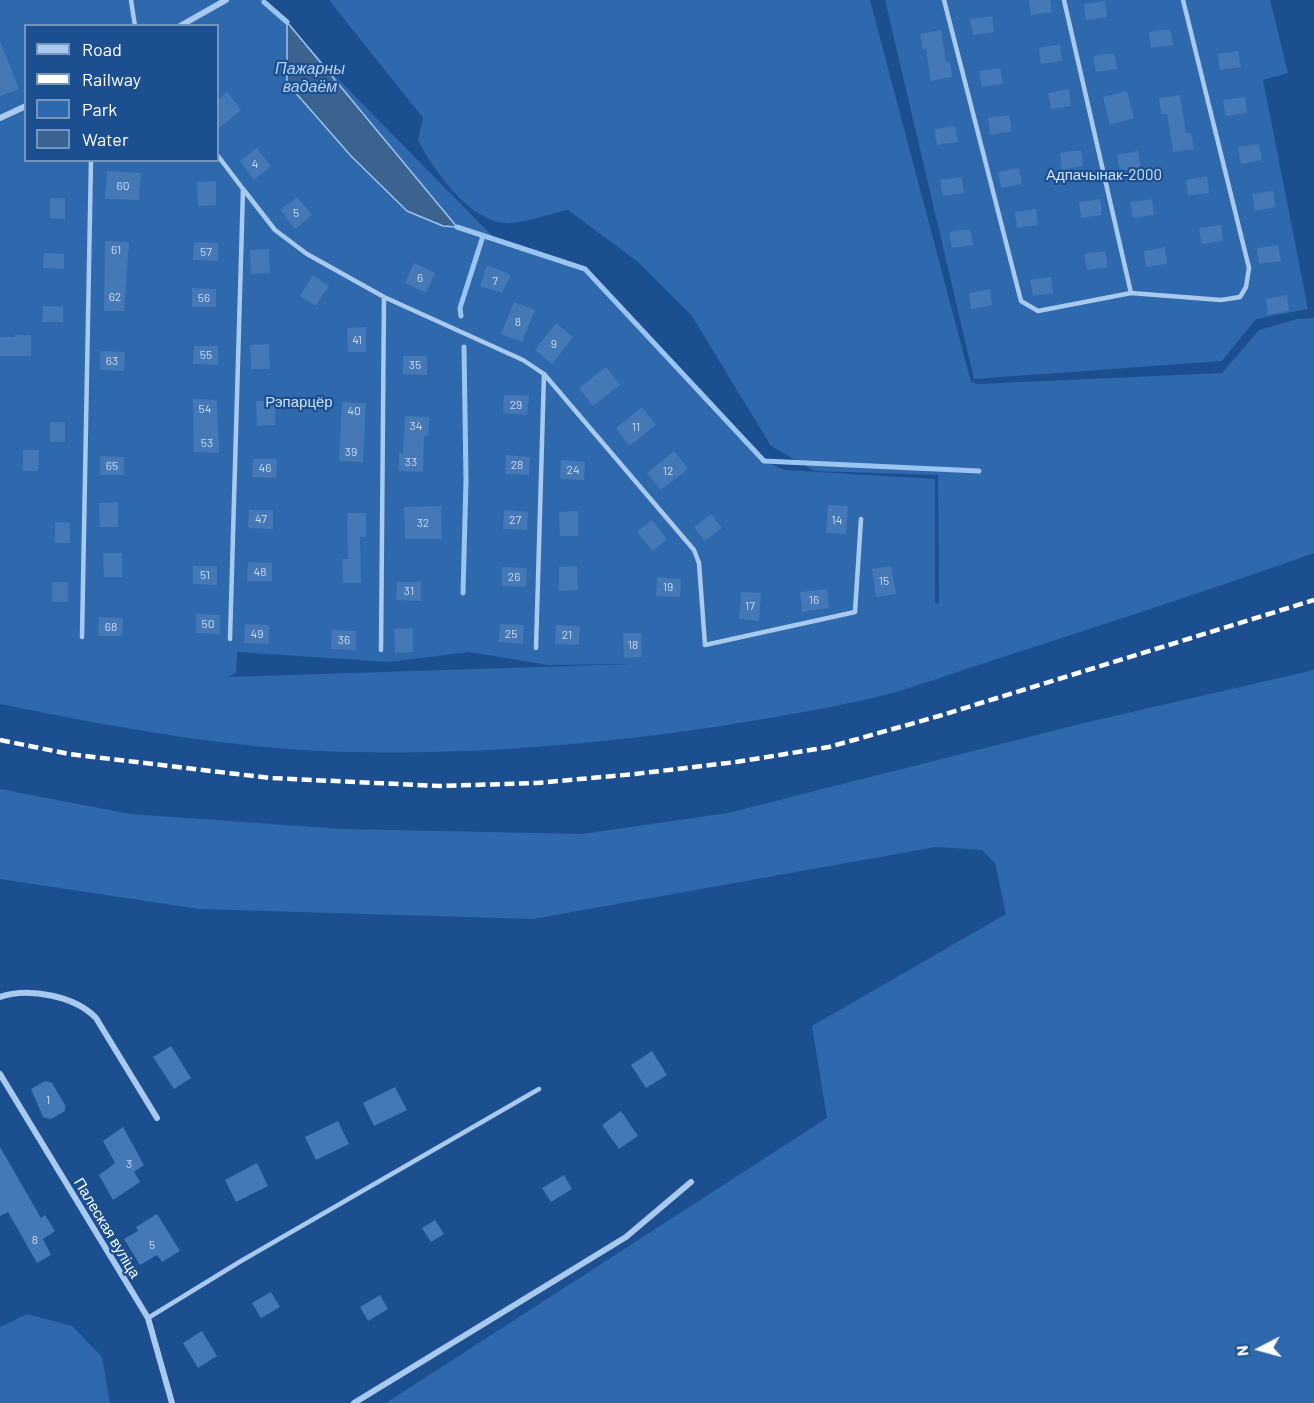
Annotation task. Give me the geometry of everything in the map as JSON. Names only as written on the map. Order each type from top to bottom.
[{"type":"street","points":[[209,0],[217,3]]},
{"type":"street","points":[[183,24],[226,0]]},
{"type":"street","points":[[0,118],[24,107]]},
{"type":"street","points":[[0,997],[17,992],[38,994],[86,1007],[96,1018],[157,1118]]},
{"type":"street","name":"Палеская вуліца","points":[[0,1074],[148,1318],[172,1403]]},
{"type":"street","points":[[354,1403],[626,1237],[691,1182]]},
{"type":"lane","points":[[131,0],[135,24]]},
{"type":"lane","points":[[944,0],[1021,301],[1038,311],[1131,293],[1221,300],[1240,297],[1246,287],[1249,268],[1184,0]]},
{"type":"lane","points":[[1064,0],[1131,293]]},
{"type":"lane","points":[[219,157],[275,230],[307,254],[384,297],[523,360],[544,374],[694,550],[699,563],[705,645],[855,612],[861,519]]},
{"type":"lane","points":[[82,638],[91,162]]},
{"type":"lane","points":[[230,639],[243,189]]},
{"type":"lane","points":[[381,650],[384,297]]},
{"type":"lane","points":[[536,648],[544,374]]},
{"type":"lane","points":[[148,1318],[539,1089]]},
{"type":"green space","name":"Рэпарцёр","points":[[0,0],[262,0],[287,22],[336,77],[497,241],[585,269],[764,461],[785,470],[935,479],[935,603],[939,604],[938,475],[815,471],[771,446],[692,316],[638,262],[568,210],[526,221],[505,223],[491,220],[478,213],[453,191],[418,140],[423,118],[329,0],[870,0],[971,382],[978,384],[1222,373],[1259,330],[1297,319],[1314,318],[1314,553],[1157,607],[864,700],[737,723],[608,741],[478,750],[348,752],[217,742],[86,721],[0,704]],"holes":[[[237,652],[389,662],[469,652],[548,665],[631,664],[227,677],[236,673]]]},
{"type":"green space","name":"Адпачынак-2000","points":[[885,0],[1270,0],[1288,73],[1263,80],[1308,309],[1256,319],[1222,361],[974,379]]},
{"type":"green space","points":[[1314,670],[1314,1403],[386,1403],[827,1118],[812,1026],[1006,914],[995,863],[982,850],[936,847],[533,919],[199,909],[0,879],[0,789],[130,814],[343,829],[582,834],[728,813],[1084,723]]},
{"type":"green space","points":[[27,1314],[72,1326],[102,1357],[110,1403],[0,1403],[0,1327]]},
{"type":"water","name":"Пажарны вадаём","points":[[287,22],[457,227],[443,226],[407,211],[351,156],[287,83]]},
{"type":"building","points":[[1029,0],[1050,0],[1052,12],[1031,15]]},
{"type":"building","points":[[1105,1],[1107,17],[1086,20],[1084,4]]},
{"type":"building","points":[[992,16],[994,32],[973,35],[970,19]]},
{"type":"building","points":[[1170,29],[1173,45],[1151,48],[1149,32]]},
{"type":"building","points":[[941,30],[946,62],[950,61],[952,77],[931,81],[926,49],[923,50],[920,34]]},
{"type":"building","points":[[0,41],[19,89],[0,96]]},
{"type":"building","points":[[1060,44],[1062,61],[1041,64],[1039,48]]},
{"type":"building","points":[[1238,51],[1241,67],[1220,70],[1218,54]]},
{"type":"building","points":[[1114,53],[1117,69],[1096,72],[1093,56]]},
{"type":"building","points":[[1000,68],[1003,84],[982,87],[979,71]]},
{"type":"building","points":[[1069,89],[1071,106],[1051,109],[1048,93]]},
{"type":"building","points":[[1127,91],[1134,118],[1110,125],[1103,97]]},
{"type":"building","points":[[227,92],[241,110],[219,128],[219,99]]},
{"type":"building","points":[[1180,95],[1186,133],[1191,133],[1194,149],[1173,152],[1167,114],[1161,114],[1159,98]]},
{"type":"building","points":[[1245,97],[1247,113],[1226,116],[1223,100]]},
{"type":"building","points":[[1009,115],[1012,131],[990,135],[988,118]]},
{"type":"building","points":[[955,126],[958,142],[937,145],[934,129]]},
{"type":"building","points":[[1259,144],[1262,160],[1241,164],[1238,147]]},
{"type":"building","points":[[257,148],[271,166],[254,180],[240,161]]},
{"type":"building","points":[[1081,150],[1083,166],[1062,170],[1060,153]]},
{"type":"building","points":[[1138,151],[1141,168],[1120,171],[1117,155]]},
{"type":"building","points":[[1019,168],[1022,184],[1001,188],[998,172]]},
{"type":"building","points":[[107,171],[141,173],[139,200],[105,199]]},
{"type":"building","points":[[1207,176],[1209,193],[1188,196],[1186,180]]},
{"type":"building","points":[[962,177],[964,193],[943,196],[940,180]]},
{"type":"building","points":[[216,181],[216,205],[198,206],[197,182]]},
{"type":"building","points":[[1273,191],[1276,207],[1255,211],[1252,194]]},
{"type":"building","points":[[297,197],[312,215],[295,229],[280,210]]},
{"type":"building","points":[[50,198],[65,198],[65,219],[50,218]]},
{"type":"building","points":[[1100,199],[1102,215],[1081,218],[1079,202]]},
{"type":"building","points":[[1152,199],[1154,215],[1133,218],[1130,202]]},
{"type":"building","points":[[1036,209],[1038,225],[1017,228],[1015,212]]},
{"type":"building","points":[[1221,225],[1223,241],[1202,244],[1199,228]]},
{"type":"building","points":[[970,229],[973,245],[952,248],[949,232]]},
{"type":"building","points":[[105,241],[129,242],[124,311],[104,311]]},
{"type":"building","points":[[194,242],[218,243],[218,261],[193,260]]},
{"type":"building","points":[[1278,245],[1281,261],[1259,264],[1257,248]]},
{"type":"building","points":[[1165,247],[1167,264],[1146,267],[1144,251]]},
{"type":"building","points":[[269,249],[270,273],[251,274],[250,250]]},
{"type":"building","points":[[1105,251],[1108,267],[1087,270],[1084,254]]},
{"type":"building","points":[[44,253],[64,254],[64,269],[43,268]]},
{"type":"building","points":[[414,263],[435,273],[426,293],[405,283]]},
{"type":"building","points":[[487,265],[511,275],[502,293],[480,286]]},
{"type":"building","points":[[313,275],[329,286],[315,306],[300,296]]},
{"type":"building","points":[[1051,277],[1053,293],[1033,296],[1030,280]]},
{"type":"building","points":[[192,288],[216,289],[216,307],[192,307]]},
{"type":"building","points":[[990,289],[992,305],[971,309],[969,293]]},
{"type":"building","points":[[1287,295],[1289,311],[1268,315],[1266,299]]},
{"type":"building","points":[[514,302],[535,310],[522,342],[501,334]]},
{"type":"building","points":[[43,306],[63,307],[63,322],[42,322]]},
{"type":"building","points":[[556,323],[573,337],[552,364],[535,350]]},
{"type":"building","points":[[366,327],[366,352],[348,352],[347,328]]},
{"type":"building","points":[[15,335],[31,335],[31,356],[0,356],[0,337],[15,337]]},
{"type":"building","points":[[269,344],[270,369],[251,369],[250,345]]},
{"type":"building","points":[[194,346],[218,346],[218,365],[193,364]]},
{"type":"building","points":[[100,351],[125,352],[124,371],[100,370]]},
{"type":"building","points":[[403,356],[427,356],[427,375],[403,374]]},
{"type":"building","points":[[606,367],[620,385],[593,406],[579,388]]},
{"type":"building","points":[[504,395],[529,396],[527,415],[503,413]]},
{"type":"building","points":[[193,399],[217,400],[219,453],[194,452]]},
{"type":"building","points":[[256,401],[275,401],[275,425],[257,426]]},
{"type":"building","points":[[342,402],[366,403],[363,462],[339,461]]},
{"type":"building","points":[[642,407],[656,425],[629,446],[616,428]]},
{"type":"building","points":[[405,416],[429,417],[428,436],[424,436],[423,472],[399,471],[399,453],[403,453]]},
{"type":"building","points":[[50,422],[65,422],[65,442],[50,442]]},
{"type":"building","points":[[23,450],[39,450],[38,471],[23,471]]},
{"type":"building","points":[[674,451],[688,469],[661,490],[647,473]]},
{"type":"building","points":[[506,455],[530,457],[529,475],[505,474]]},
{"type":"building","points":[[100,456],[124,457],[124,475],[100,475]]},
{"type":"building","points":[[253,459],[277,459],[276,478],[252,477]]},
{"type":"building","points":[[561,460],[585,462],[584,480],[560,479]]},
{"type":"building","points":[[118,502],[118,527],[100,527],[99,503]]},
{"type":"building","points":[[828,505],[848,506],[846,534],[826,533]]},
{"type":"building","points":[[441,506],[442,539],[405,539],[404,507]]},
{"type":"building","points":[[249,510],[273,510],[273,529],[248,528]]},
{"type":"building","points":[[504,510],[528,512],[527,530],[503,529]]},
{"type":"building","points":[[578,511],[578,536],[560,536],[559,512]]},
{"type":"building","points":[[347,513],[366,513],[366,537],[360,537],[361,583],[343,583],[342,559],[348,559]]},
{"type":"building","points":[[711,514],[722,528],[705,541],[694,527]]},
{"type":"building","points":[[652,520],[667,539],[653,551],[637,532]]},
{"type":"building","points":[[55,522],[70,523],[70,543],[55,543]]},
{"type":"building","points":[[103,553],[122,553],[122,577],[104,577]]},
{"type":"building","points":[[248,562],[272,563],[272,581],[247,581]]},
{"type":"building","points":[[193,566],[217,566],[217,585],[193,584]]},
{"type":"building","points":[[577,566],[578,590],[559,591],[559,567]]},
{"type":"building","points":[[891,566],[896,594],[876,597],[872,569]]},
{"type":"building","points":[[502,567],[527,568],[526,587],[502,586]]},
{"type":"building","points":[[657,577],[681,579],[680,597],[656,596]]},
{"type":"building","points":[[52,582],[68,582],[68,602],[52,602]]},
{"type":"building","points":[[397,582],[421,582],[421,601],[396,600]]},
{"type":"building","points":[[827,589],[829,608],[802,612],[800,592]]},
{"type":"building","points":[[741,592],[761,593],[759,621],[739,619]]},
{"type":"building","points":[[196,614],[220,615],[220,634],[196,633]]},
{"type":"building","points":[[99,617],[123,618],[122,636],[98,636]]},
{"type":"building","points":[[245,624],[269,625],[269,644],[244,643]]},
{"type":"building","points":[[500,624],[524,625],[523,644],[499,642]]},
{"type":"building","points":[[556,625],[580,626],[579,645],[555,644]]},
{"type":"building","points":[[413,628],[413,652],[395,653],[394,629]]},
{"type":"building","points":[[332,630],[356,631],[356,650],[331,649]]},
{"type":"building","points":[[623,633],[641,633],[642,657],[624,658]]},
{"type":"building","points":[[171,1046],[191,1078],[174,1089],[153,1057]]},
{"type":"building","points":[[652,1051],[667,1075],[646,1088],[631,1065]]},
{"type":"building","points":[[45,1081],[52,1083],[65,1105],[65,1111],[51,1119],[43,1117],[31,1089]]},
{"type":"building","points":[[395,1087],[407,1110],[374,1126],[363,1103]]},
{"type":"building","points":[[621,1111],[638,1136],[619,1149],[602,1125]]},
{"type":"building","points":[[338,1121],[349,1144],[316,1160],[305,1137]]},
{"type":"building","points":[[123,1127],[144,1165],[134,1172],[140,1182],[113,1200],[99,1175],[115,1163],[103,1141]]},
{"type":"building","points":[[0,1147],[41,1218],[45,1215],[55,1231],[43,1239],[51,1255],[37,1263],[8,1212],[0,1216]]},
{"type":"building","points":[[257,1163],[268,1186],[236,1202],[225,1180]]},
{"type":"building","points":[[564,1175],[572,1189],[551,1202],[542,1188]]},
{"type":"building","points":[[157,1214],[180,1251],[162,1262],[157,1255],[140,1265],[124,1239],[138,1231],[136,1227]]},
{"type":"building","points":[[435,1220],[444,1234],[431,1242],[422,1228]]},
{"type":"building","points":[[271,1292],[280,1307],[261,1318],[252,1303]]},
{"type":"building","points":[[380,1295],[388,1309],[368,1321],[360,1307]]},
{"type":"building","points":[[202,1331],[217,1356],[198,1368],[183,1343]]},
{"type":"waterway","points":[[264,2],[287,22]]},
{"type":"waterway","points":[[457,227],[585,269],[764,461],[979,471]]},
{"type":"waterway","points":[[461,316],[460,308],[483,236]]},
{"type":"waterway","points":[[463,593],[466,480],[464,347]]},
{"type":"railway","points":[[0,740],[69,754],[270,778],[440,786],[537,783],[635,774],[736,762],[829,747],[939,716],[1314,600]]}]
